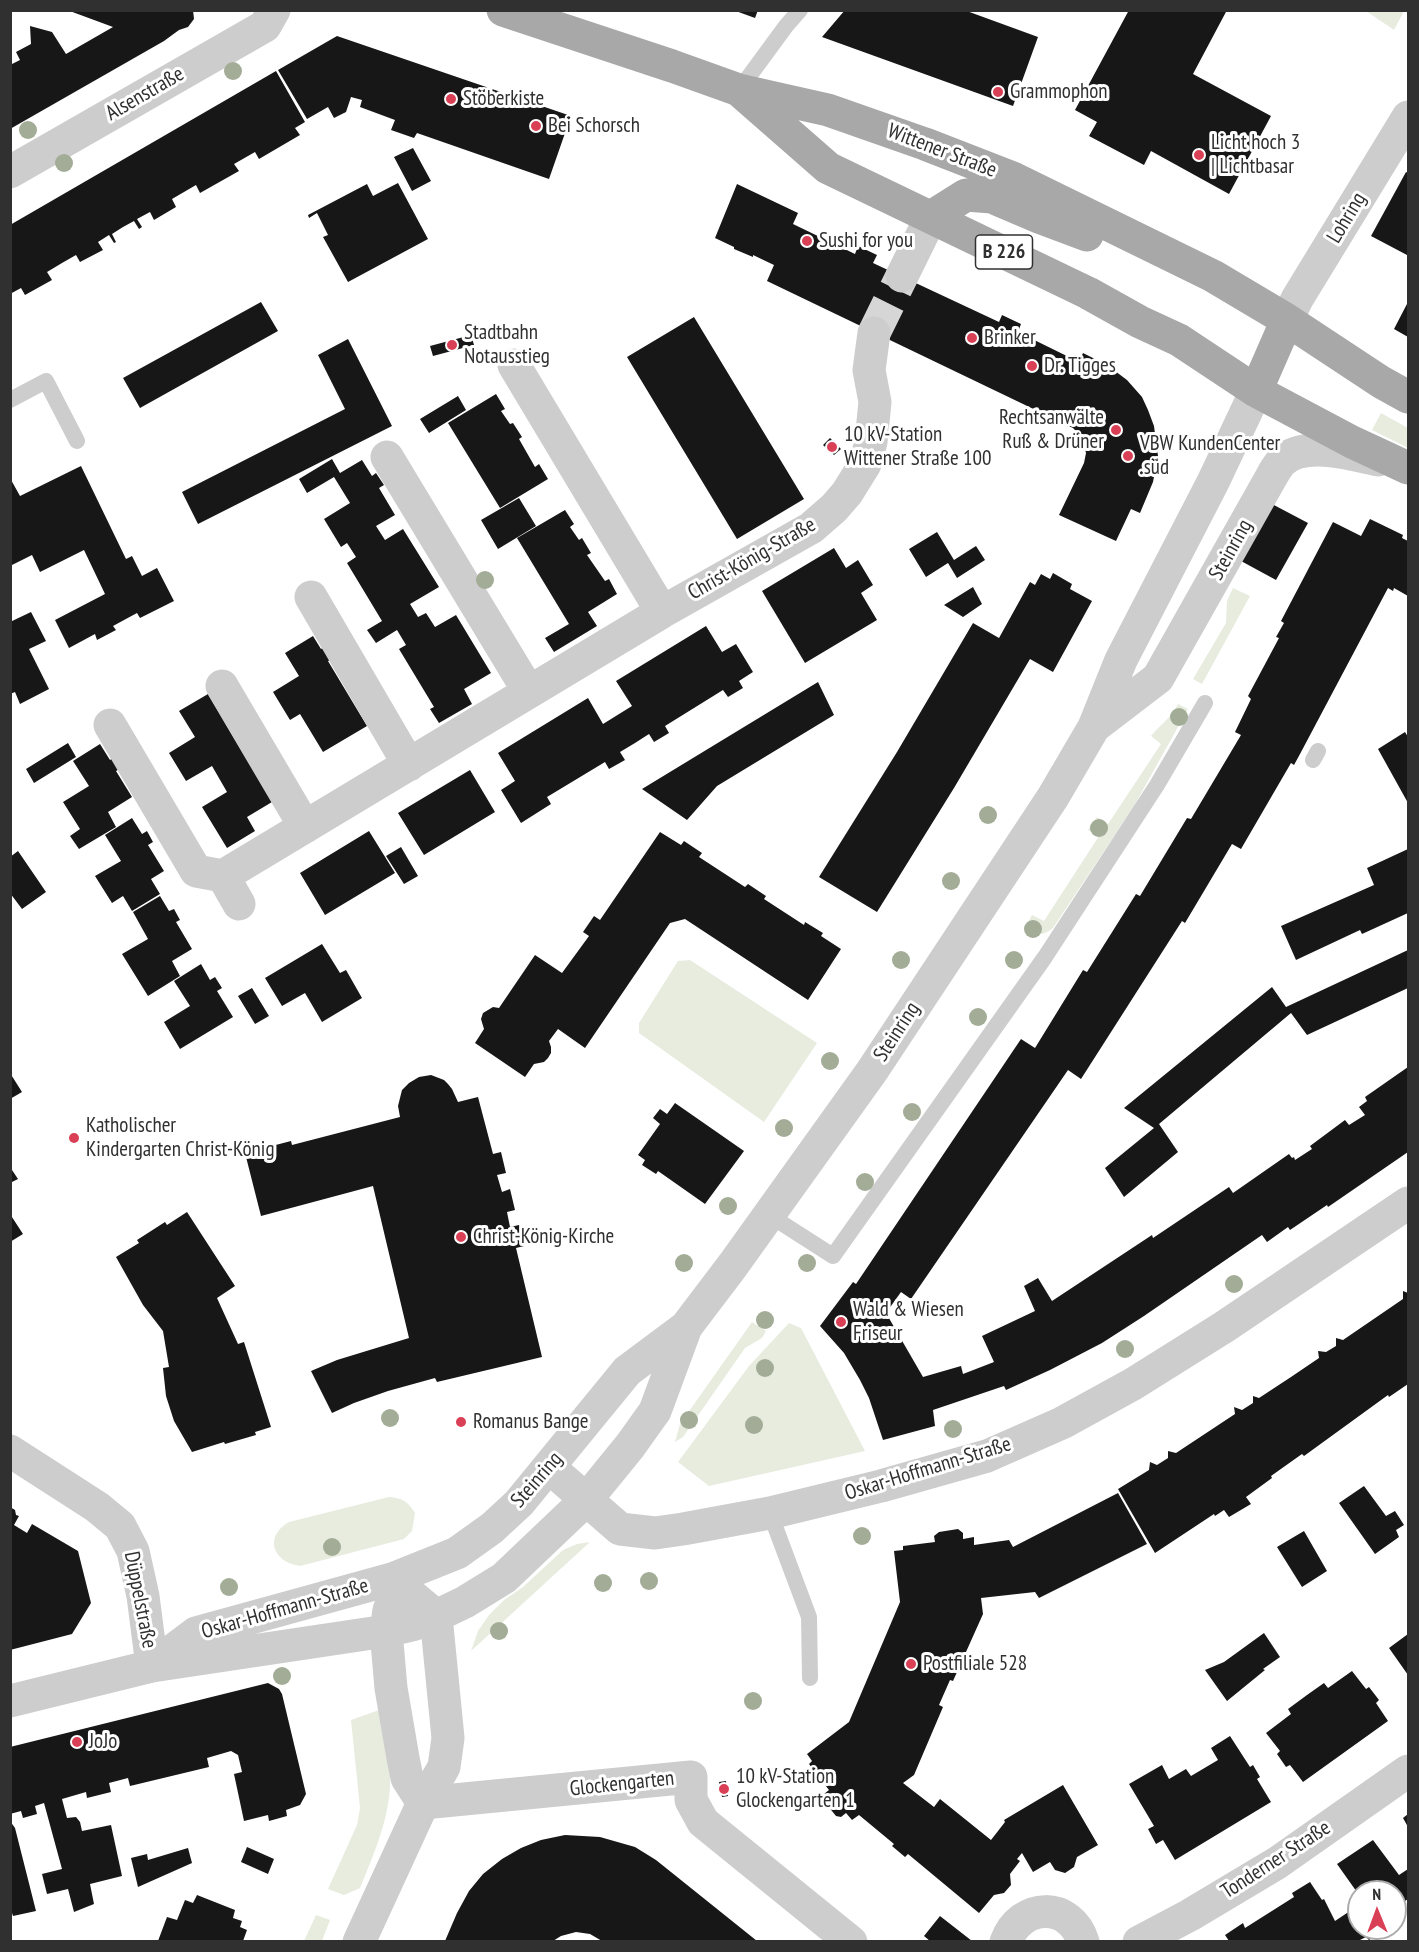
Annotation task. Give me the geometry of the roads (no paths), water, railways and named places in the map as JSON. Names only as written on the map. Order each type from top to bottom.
[{"type":"main road","name":"Wittener Straße","points":[[503,10],[739,90],[828,110],[926,144],[1015,179],[1213,276],[1408,397]]},
{"type":"main road","name":"Wittener Straße","points":[[739,90],[828,168],[1088,293],[1140,322],[1179,340],[1256,391],[1352,442],[1406,467]]},
{"type":"main road","name":"Wittener Straße","points":[[931,217],[966,195],[992,197],[1088,235],[1137,238]]},
{"type":"main road","points":[[1256,391],[1287,320]]},
{"type":"street","name":"Alsenstraße","points":[[10,172],[265,26],[274,10]]},
{"type":"street","name":"Lohring","points":[[1287,320],[1297,298],[1408,117]]},
{"type":"street","points":[[902,276],[931,217]]},
{"type":"street","name":"Christ-König-Straße","points":[[223,876],[662,612],[810,528],[834,508],[847,493],[865,464],[871,442],[874,402],[868,369],[874,333]]},
{"type":"street","points":[[514,365],[662,612]]},
{"type":"street","name":"Steinring","points":[[392,1579],[457,1553],[492,1528],[519,1503],[550,1468],[627,1371],[686,1327],[733,1265],[872,1071],[1053,797],[1094,727],[1121,660],[1198,512],[1256,391]]},
{"type":"street","name":"Steinring","points":[[1094,727],[1158,678],[1282,461],[1296,453],[1317,450],[1346,452],[1406,467]]},
{"type":"street","points":[[387,457],[529,692]]},
{"type":"street","points":[[311,597],[409,765]]},
{"type":"street","points":[[222,686],[305,827]]},
{"type":"street","points":[[110,725],[196,871],[223,876],[239,904]]},
{"type":"street","name":"Oskar-Hoffmann-Straße","points":[[550,1468],[620,1529],[654,1533],[682,1530],[770,1513],[881,1486],[987,1456],[1062,1423],[1133,1384],[1224,1327],[1408,1203]]},
{"type":"street","name":"Steinring","points":[[386,1631],[436,1616],[465,1602],[504,1578],[586,1500],[655,1411],[686,1327]]},
{"type":"street","name":"Düppelstraße","points":[[10,1451],[97,1507],[120,1526],[133,1551],[143,1596],[152,1666]]},
{"type":"street","points":[[359,1941],[423,1803],[444,1767],[448,1738],[436,1616],[392,1579]]},
{"type":"street","points":[[392,1579],[386,1631],[391,1688],[402,1758],[408,1778],[423,1803]]},
{"type":"street","name":"Oskar-Hoffmann-Straße","points":[[152,1666],[196,1633],[392,1579]]},
{"type":"street","name":"Oskar-Hoffmann-Straße","points":[[10,1701],[152,1666],[386,1631]]},
{"type":"street","name":"Tonderner Straße","points":[[1139,1941],[1190,1915],[1277,1863],[1408,1771]]},
{"type":"street","name":"Glockengarten","points":[[423,1803],[691,1777],[692,1800],[703,1822],[851,1941]]},
{"type":"street","points":[[1006,1941],[1017,1923],[1027,1915],[1039,1911],[1063,1915],[1073,1923],[1083,1941]]},
{"type":"lane","points":[[739,90],[800,10]]},
{"type":"lane","points":[[10,400],[46,381],[77,441]]},
{"type":"lane","points":[[769,1215],[833,1256],[1046,957],[1157,785],[1205,703]]},
{"type":"lane","points":[[770,1513],[809,1617],[810,1678]]},
{"type":"tunnel","points":[[874,333],[902,276]]},
{"type":"place","name":"Grammophon","points":[[998,92]]},
{"type":"place","name":"Stöberkiste","points":[[451,99]]},
{"type":"place","name":"Bei Schorsch","points":[[536,126]]},
{"type":"place","name":"Licht hoch 3 | Lichtbasar","points":[[1199,155]]},
{"type":"place","name":"Sushi for you","points":[[807,241]]},
{"type":"place","name":"Brinker","points":[[972,338]]},
{"type":"place","name":"Stadtbahn Notausstieg","points":[[452,345]]},
{"type":"place","name":"Dr. Tigges","points":[[1032,366]]},
{"type":"place","name":"Rechtsanwälte Ruß & Drüner","points":[[1116,430]]},
{"type":"place","name":"10 kV-Station Wittener Straße 100","points":[[832,447]]},
{"type":"place","name":"VBW KundenCenter .süd","points":[[1128,456]]},
{"type":"place","name":"Katholischer Kindergarten Christ-König","points":[[74,1138]]},
{"type":"place","name":"Christ-König-Kirche","points":[[461,1237]]},
{"type":"place","name":"Wald & Wiesen Friseur","points":[[841,1322]]},
{"type":"place","name":"Romanus Bange","points":[[461,1422]]},
{"type":"place","name":"Postfiliale 528","points":[[911,1664]]},
{"type":"place","name":"JoJo","points":[[77,1742]]},
{"type":"place","name":"10 kV-Station Glockengarten 1","points":[[724,1789]]}]
